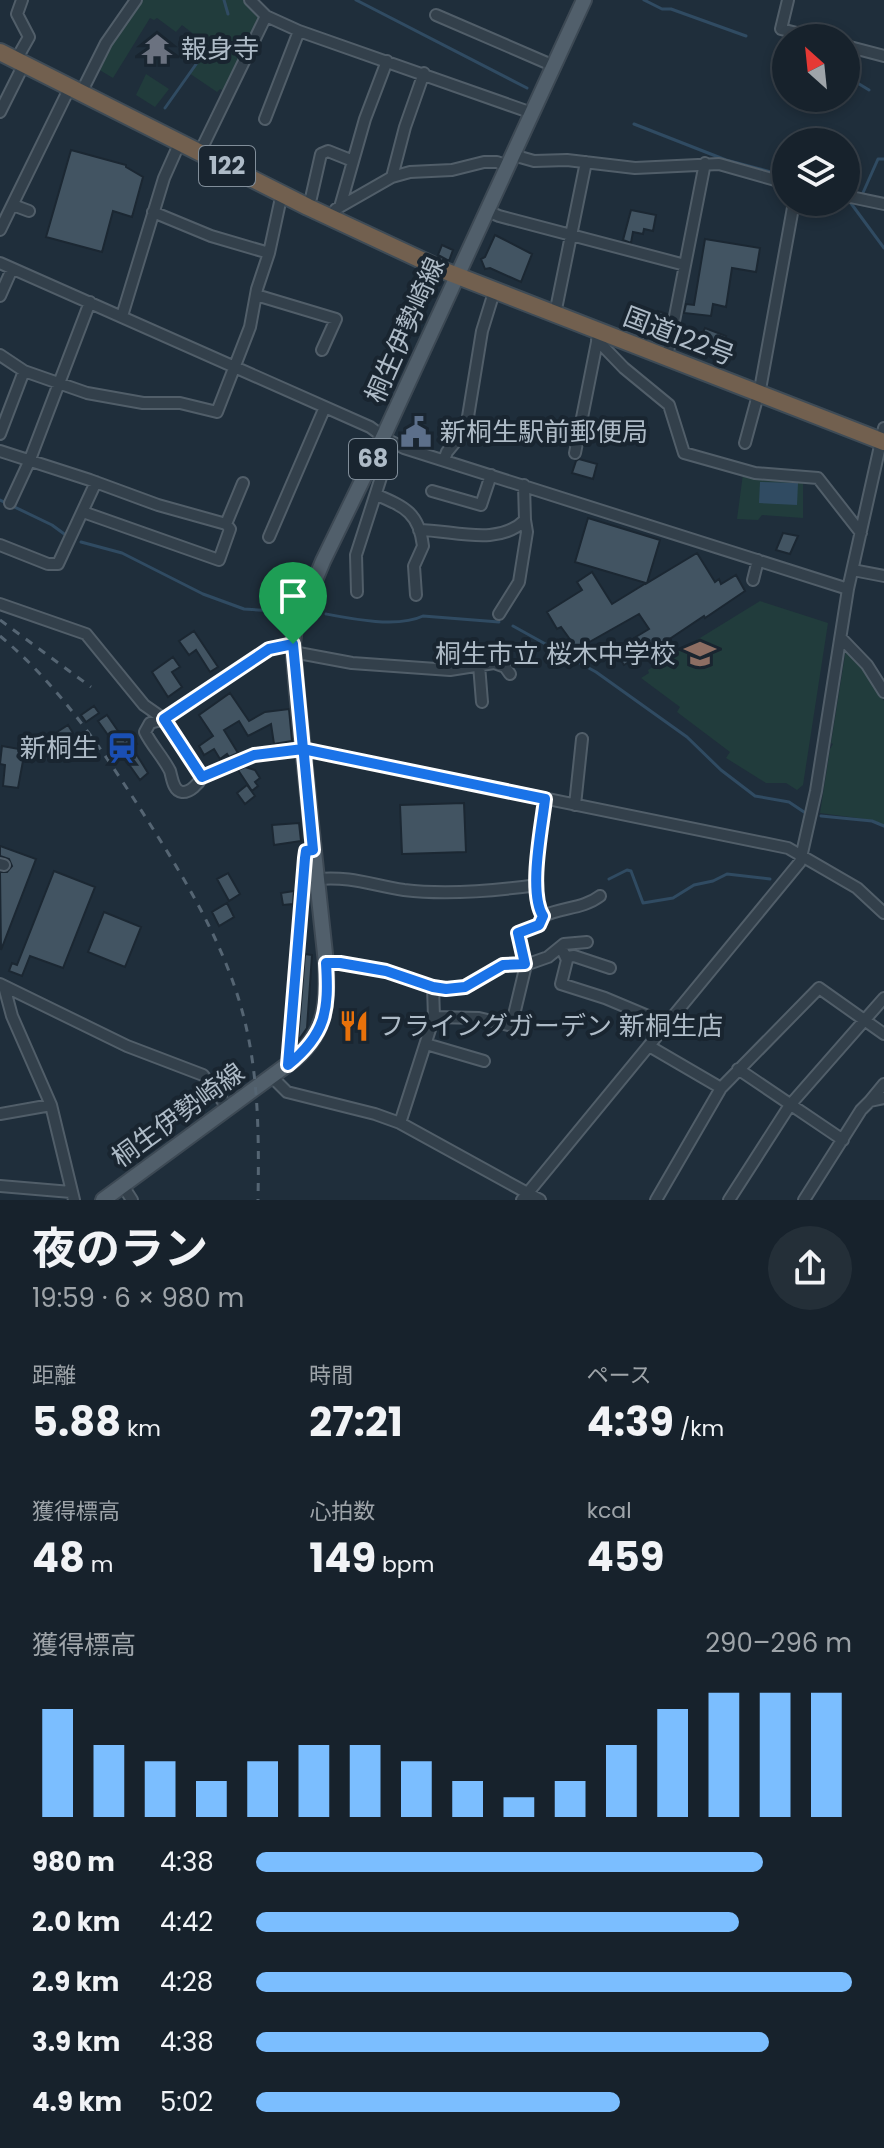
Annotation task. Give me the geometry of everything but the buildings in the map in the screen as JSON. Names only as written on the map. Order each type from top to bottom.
[{"type":"highway","name":"122","points":[[0,52],[282,193],[336,212],[457,275]]},
{"type":"highway","name":"国道122号","points":[[457,275],[599,335],[883,437]]},
{"type":"main road","name":"桐生伊勢崎線","points":[[103,1200],[288,1065],[313,1041],[324,1021],[328,995],[326,963],[293,648],[296,624],[584,0]]},
{"type":"street","points":[[0,112],[29,37],[17,14],[22,0]]},
{"type":"street","points":[[0,230],[75,90],[136,0]]},
{"type":"street","points":[[250,0],[266,16],[299,31],[532,113]]},
{"type":"street","points":[[782,24],[788,0]]},
{"type":"street","points":[[436,15],[554,66]]},
{"type":"street","points":[[200,152],[266,16]]},
{"type":"street","points":[[265,119],[299,31]]},
{"type":"street","points":[[860,49],[883,53]]},
{"type":"street","points":[[336,212],[387,61]]},
{"type":"street","points":[[392,177],[424,73]]},
{"type":"street","points":[[122,316],[153,212],[180,142]]},
{"type":"street","points":[[311,198],[321,154],[328,151],[353,161]]},
{"type":"street","points":[[336,212],[392,177],[510,160],[586,162],[635,168],[719,164],[772,179]]},
{"type":"street","points":[[555,314],[586,162]]},
{"type":"street","points":[[667,357],[705,163]]},
{"type":"street","points":[[0,355],[24,371],[87,393],[154,404],[180,403],[217,412],[250,327],[282,193]]},
{"type":"street","points":[[860,199],[884,204]]},
{"type":"street","points":[[13,205],[29,211]]},
{"type":"street","points":[[487,211],[685,265]]},
{"type":"street","points":[[153,212],[211,236],[269,253]]},
{"type":"street","points":[[745,443],[758,393],[791,216]]},
{"type":"street","points":[[0,263],[376,430],[381,441],[384,468],[356,555],[357,592]]},
{"type":"street","points":[[0,296],[12,269]]},
{"type":"street","points":[[444,460],[445,454],[466,429],[482,338],[495,289]]},
{"type":"street","points":[[256,295],[336,319],[322,350]]},
{"type":"street","points":[[10,503],[29,462],[90,302]]},
{"type":"street","points":[[575,453],[599,335]]},
{"type":"street","points":[[599,335],[624,368],[669,405],[684,453],[755,473],[818,478],[861,533]]},
{"type":"street","points":[[0,434],[24,371]]},
{"type":"street","points":[[269,537],[325,407]]},
{"type":"street","points":[[524,1197],[787,880],[802,855],[816,791],[848,589],[883,437]]},
{"type":"street","points":[[381,441],[848,589]]},
{"type":"street","points":[[0,451],[158,505],[226,524],[230,529],[219,560],[83,512]]},
{"type":"street","points":[[432,491],[481,505],[491,475]]},
{"type":"street","points":[[0,545],[48,564],[58,564],[96,482]]},
{"type":"street","points":[[226,524],[243,483]]},
{"type":"street","points":[[499,614],[519,582],[527,532],[524,485]]},
{"type":"street","points":[[377,495],[408,509],[419,530],[423,546],[414,566],[416,595]]},
{"type":"street","points":[[419,530],[498,535],[525,520]]},
{"type":"street","points":[[753,580],[758,560]]},
{"type":"street","points":[[853,570],[884,576]]},
{"type":"street","points":[[0,604],[86,634],[144,705],[164,719],[202,777]]},
{"type":"street","points":[[841,638],[873,671],[884,692]]},
{"type":"street","points":[[510,674],[505,667],[494,663],[450,670],[352,663],[293,648],[269,649],[164,719],[150,723],[145,732],[179,791],[184,792],[197,785],[202,777],[254,755],[303,749],[788,848],[857,888],[884,913]]},
{"type":"street","points":[[479,665],[482,702]]},
{"type":"street","points":[[575,805],[582,739]]},
{"type":"street","points":[[543,916],[539,910],[537,885],[545,799]]},
{"type":"street","points":[[288,1065],[305,858],[306,851],[313,850]]},
{"type":"street","points":[[317,879],[353,878],[420,891],[537,885]]},
{"type":"street","points":[[434,1017],[479,1018],[508,1025],[512,1023],[525,964],[518,933],[539,925],[543,916],[556,909],[584,906],[600,896]]},
{"type":"street","points":[[587,942],[568,943],[564,952],[561,984],[605,998],[667,1024]]},
{"type":"street","points":[[326,963],[386,971],[433,987],[460,988],[500,966],[525,964],[564,952],[610,968]]},
{"type":"street","points":[[0,1186],[72,1196],[51,1105],[12,1016],[2,985]]},
{"type":"street","points":[[2,985],[127,1046],[203,1075],[228,1108]]},
{"type":"street","points":[[400,1123],[434,1017],[433,987]]},
{"type":"street","points":[[656,1200],[721,1088],[819,988],[884,1034]]},
{"type":"street","points":[[729,1200],[790,1105],[884,998]]},
{"type":"street","points":[[426,1044],[484,1061]]},
{"type":"street","points":[[649,1046],[721,1088]]},
{"type":"street","points":[[738,1069],[843,1140]]},
{"type":"street","points":[[272,1077],[287,1092],[400,1123],[524,1197],[540,1200]]},
{"type":"street","points":[[804,1200],[861,1110],[884,1084]]},
{"type":"street","points":[[870,1101],[884,1098]]},
{"type":"street","points":[[0,1114],[51,1105]]},
{"type":"street","points":[[123,1186],[132,1200]]},
{"type":"green space","points":[[141,0],[243,0],[260,17],[226,92],[220,89],[217,92],[189,73],[209,46],[182,25],[176,32],[157,18],[150,18],[113,78],[98,69]]},
{"type":"green space","points":[[146,74],[169,89],[155,107],[136,95]]},
{"type":"green space","points":[[743,474],[803,479],[803,518],[762,515],[758,520],[737,519]]},
{"type":"green space","points":[[760,601],[828,623],[803,785],[797,790],[786,783],[766,783],[726,758],[730,752],[677,712],[680,707],[641,678],[649,673],[648,670]]},
{"type":"green space","points":[[846,649],[864,668],[884,701],[884,825],[872,820],[820,813]]},
{"type":"water","points":[[760,482],[798,483],[797,505],[759,503]]},
{"type":"waterway","points":[[224,0],[228,14]]},
{"type":"waterway","points":[[356,0],[527,88]]},
{"type":"waterway","points":[[644,0],[662,9],[671,9],[746,36]]},
{"type":"waterway","points":[[165,108],[209,46]]},
{"type":"waterway","points":[[860,85],[869,90]]},
{"type":"waterway","points":[[634,124],[726,160],[772,172]]},
{"type":"waterway","points":[[862,195],[878,159],[884,159]]},
{"type":"waterway","points":[[860,216],[884,248]]},
{"type":"waterway","points":[[0,500],[52,525],[67,536]]},
{"type":"waterway","points":[[81,542],[122,553],[203,594],[244,609],[275,611]]},
{"type":"waterway","points":[[326,614],[375,621],[413,620],[423,616],[499,622]]},
{"type":"waterway","points":[[513,626],[596,672],[687,737],[721,770],[755,796],[789,802],[804,812]]},
{"type":"waterway","points":[[821,816],[872,821],[884,826]]},
{"type":"waterway","points":[[609,879],[631,871],[643,903],[673,898],[694,885],[727,874],[770,879]]},
{"type":"railway","points":[[0,620],[91,687]]},
{"type":"railway","points":[[0,636],[43,677],[99,747],[177,868],[216,941],[244,1018],[253,1063],[258,1131],[258,1200]]},
{"type":"place","name":"報身寺","points":[[157,49]]},
{"type":"place","name":"新桐生駅前郵便局","points":[[416,432]]},
{"type":"place","name":"桐生市立 桜木中学校","points":[[700,654]]},
{"type":"place","name":"新桐生","points":[[122,748]]},
{"type":"place","name":"フライングガーデン 新桐生店","points":[[354,1026]]},
{"type":"route","points":[[293,644],[269,649],[164,719],[172,736],[202,777],[254,755],[303,749],[545,799],[536,871],[539,910],[543,916],[539,925],[518,933],[525,964],[503,965],[465,987],[446,989],[386,971],[326,963],[328,995],[324,1021],[313,1041],[288,1065],[305,858],[306,851],[313,850],[304,755],[303,749],[298,704],[293,644]]}]
